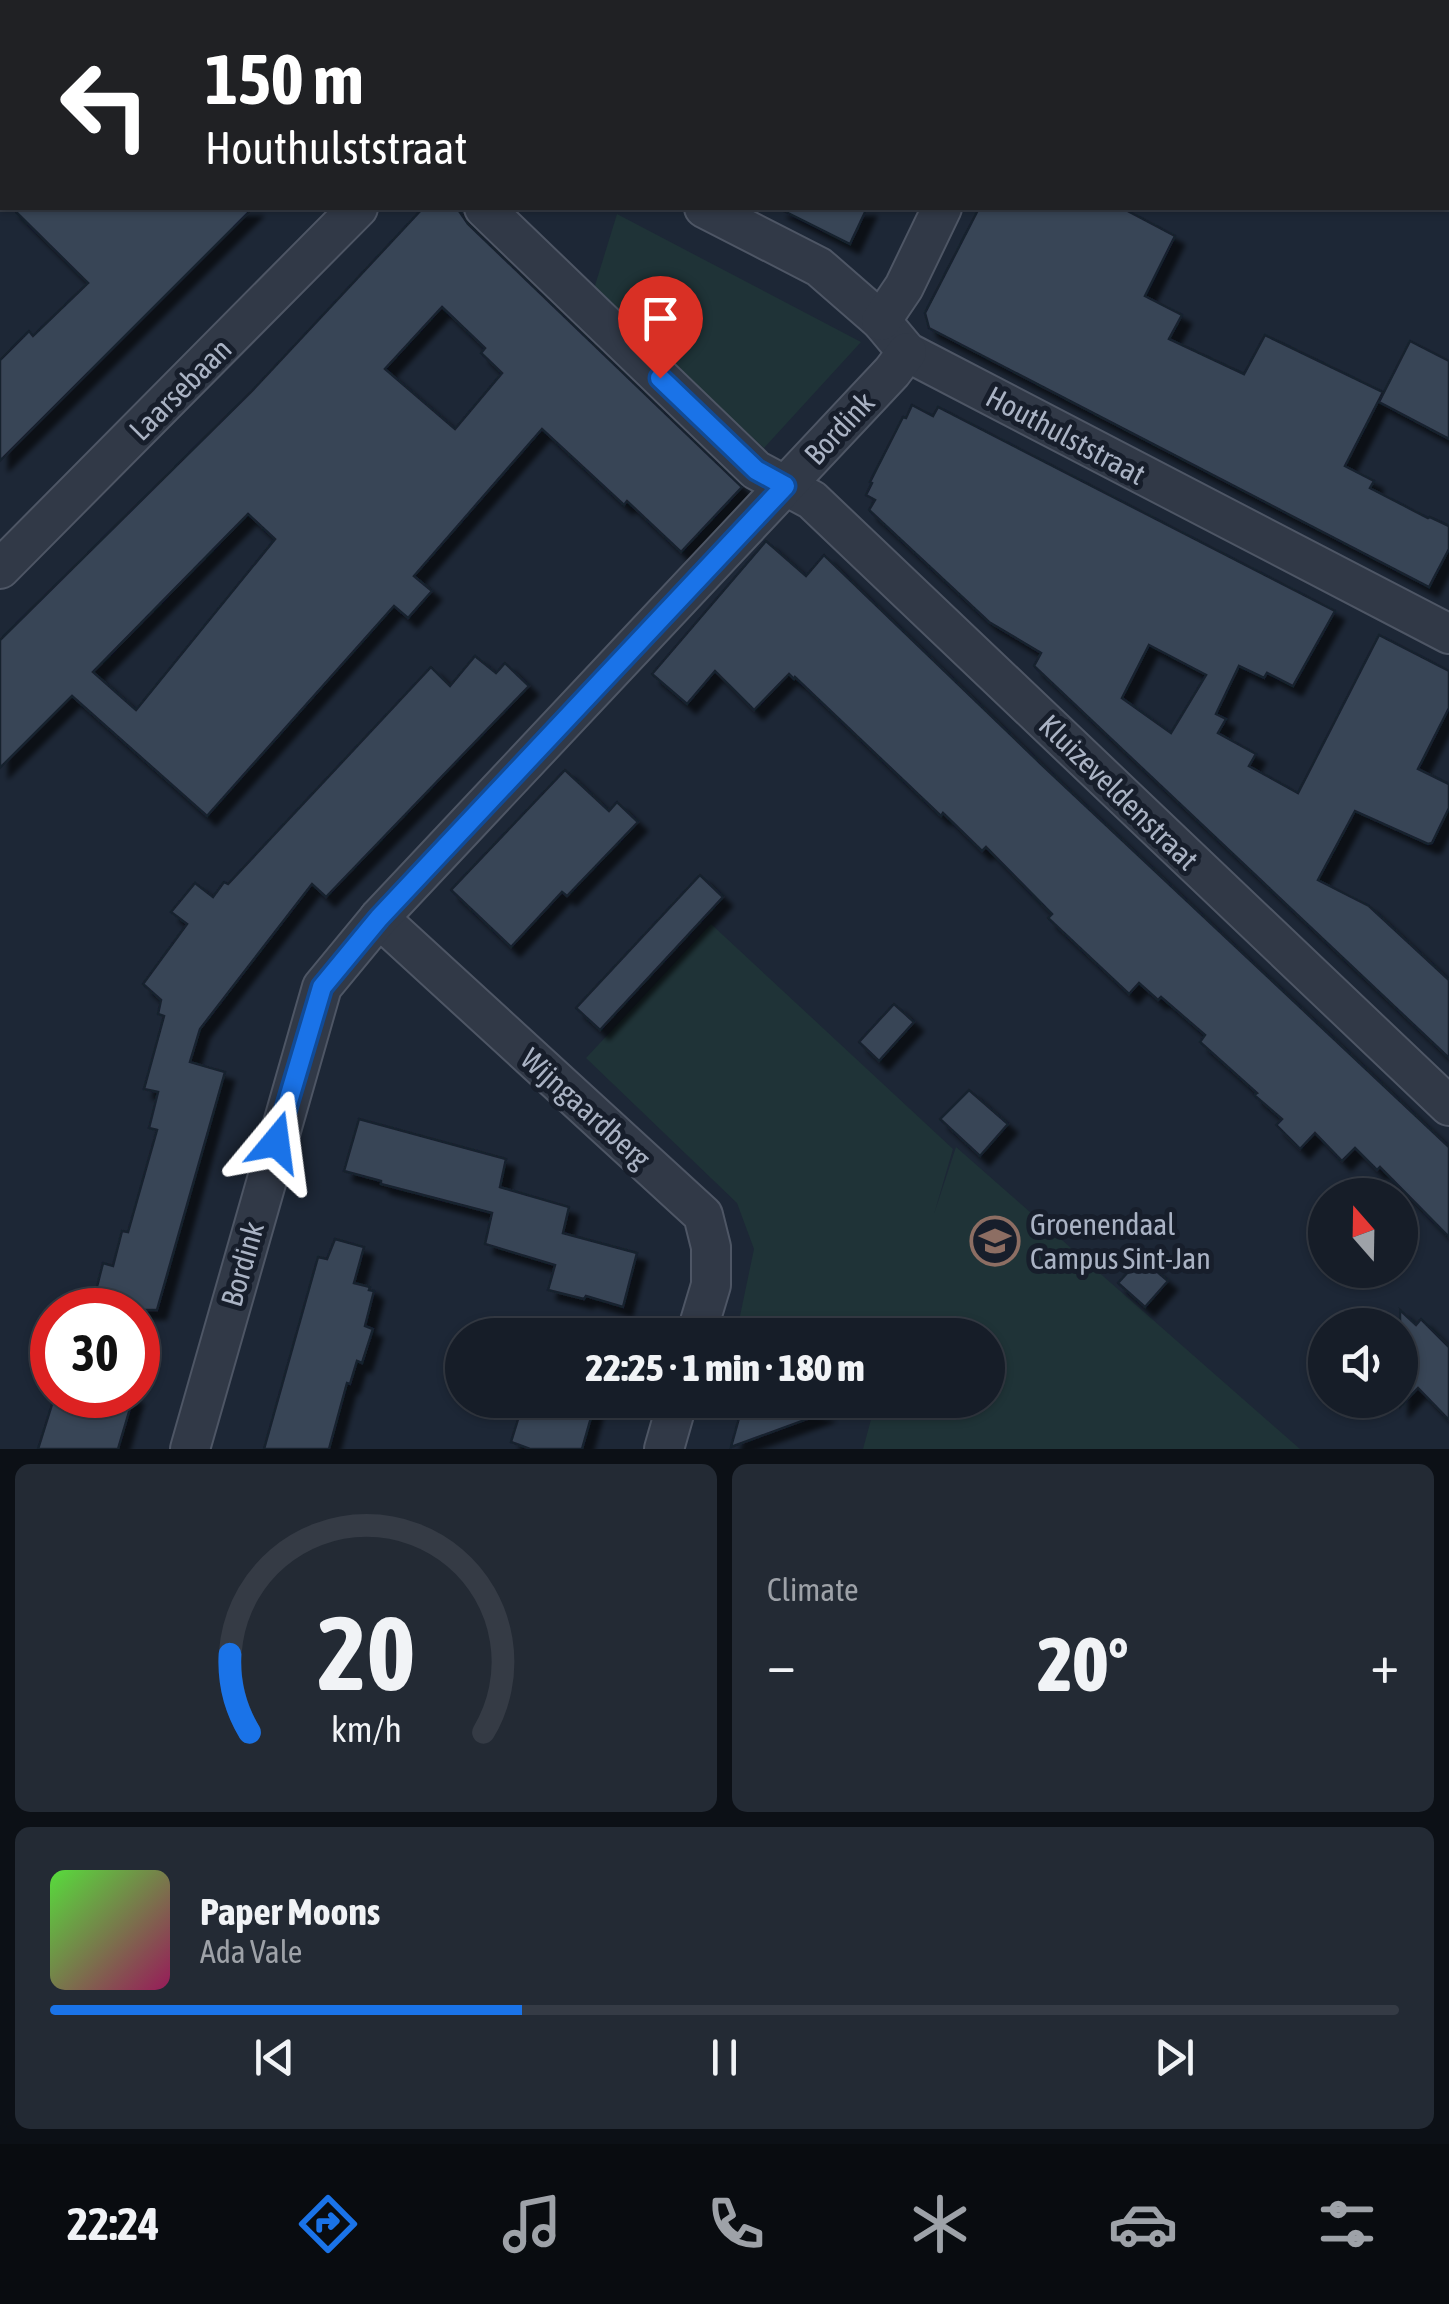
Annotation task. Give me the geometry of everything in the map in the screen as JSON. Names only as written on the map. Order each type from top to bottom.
[{"type":"street","name":"Laarsebaan","points":[[0,569],[355,210]]},
{"type":"street","points":[[486,210],[756,470],[785,486]]},
{"type":"street","name":"Houthulststraat","points":[[708,210],[819,267],[880,321],[907,352],[1448,632]]},
{"type":"street","points":[[880,321],[904,287],[941,210]]},
{"type":"street","name":"Bordink","points":[[190,1449],[322,987],[379,918],[907,352]]},
{"type":"street","name":"Kluizeveldenstraat","points":[[785,486],[812,500],[1449,1106]]},
{"type":"street","name":"Wijngaardberg","points":[[379,918],[703,1215],[711,1247],[711,1285],[701,1318]]},
{"type":"street","points":[[664,1449],[673,1418]]},
{"type":"green space","points":[[617,214],[861,342],[764,448],[593,292]]},
{"type":"green space","points":[[711,924],[953,1149],[934,1214],[956,1147],[1300,1449],[863,1449],[871,1418],[1005,1418],[1005,1318],[740,1318],[754,1249],[737,1203],[586,1058]]},
{"type":"building","points":[[14,210],[251,210],[0,461],[0,360],[29,331],[33,336],[88,283]]},
{"type":"building","points":[[421,210],[458,210],[468,224],[742,487],[681,552],[542,429],[414,576],[432,591],[408,618],[394,606],[207,816],[72,696],[0,768],[0,640],[251,392]],"holes":[[[442,307],[485,348],[481,353],[502,373],[455,429],[385,369]],[[248,514],[275,539],[136,710],[93,672]]]},
{"type":"building","points":[[782,210],[866,210],[850,244]]},
{"type":"building","points":[[978,210],[1126,210],[1175,236],[1145,296],[1182,315],[1169,339],[1244,374],[1265,335],[1383,392],[1345,466],[1374,481],[1370,488],[1449,526],[1449,549],[1429,587],[929,328],[925,313]]},
{"type":"building","points":[[1410,341],[1449,361],[1449,439],[1379,402]]},
{"type":"building","points":[[912,405],[933,416],[938,407],[1335,611],[1293,686],[1267,673],[1264,678],[1239,666],[1216,714],[1226,719],[1218,733],[1256,754],[1249,766],[1298,793],[1379,635],[1449,671],[1449,708],[1418,769],[1449,784],[1449,808],[1432,843],[1355,811],[1318,880],[1369,906],[1449,980],[1449,1058],[1034,666],[1041,653],[989,622],[869,510],[875,500],[866,495],[870,482],[903,417]],"holes":[[[1149,645],[1206,675],[1171,733],[1122,698]]]},
{"type":"building","points":[[766,541],[806,576],[824,555],[1449,1147],[1449,1237],[1418,1206],[1418,1178],[1391,1178],[1355,1148],[1342,1161],[1315,1133],[1300,1149],[1276,1125],[1282,1119],[1200,1042],[1205,1035],[1139,983],[1129,994],[1048,918],[1052,914],[986,847],[982,851],[943,813],[941,816],[795,677],[789,674],[754,710],[715,671],[687,704],[652,674]]},
{"type":"building","points":[[475,656],[496,673],[505,663],[529,686],[326,897],[312,884],[200,1029],[190,1062],[225,1072],[160,1300],[160,1288],[97,1288],[103,1263],[113,1266],[122,1231],[128,1232],[157,1130],[149,1128],[158,1092],[144,1089],[164,1016],[158,1014],[161,1000],[143,984],[187,924],[171,912],[195,883],[213,897],[224,882],[228,884],[431,667],[450,686]]},
{"type":"building","points":[[565,770],[609,811],[617,802],[638,822],[567,896],[562,892],[511,947],[451,890]]},
{"type":"building","points":[[700,875],[723,897],[600,1030],[576,1008]]},
{"type":"building","points":[[894,1004],[914,1022],[879,1061],[859,1042]]},
{"type":"building","points":[[969,1090],[1008,1124],[980,1156],[940,1119]]},
{"type":"building","points":[[359,1119],[506,1159],[500,1187],[569,1207],[563,1233],[637,1253],[623,1307],[548,1290],[555,1265],[485,1244],[492,1213],[344,1171]]},
{"type":"building","points":[[335,1239],[364,1247],[354,1283],[374,1291],[365,1326],[373,1329],[362,1363],[357,1361],[350,1384],[347,1383],[329,1449],[264,1449],[318,1257],[327,1259]]},
{"type":"building","points":[[1141,1258],[1168,1281],[1145,1307],[1118,1283]]},
{"type":"building","points":[[1421,1319],[1449,1347],[1449,1420],[1418,1388]]},
{"type":"building","points":[[48,1418],[127,1418],[118,1449],[38,1449]]},
{"type":"building","points":[[518,1418],[591,1418],[582,1449],[530,1449],[511,1442]]},
{"type":"building","points":[[739,1418],[810,1418],[731,1447]]},
{"type":"place","name":"Groenendaal Campus Sint-Jan","points":[[995,1241]]},
{"type":"route","points":[[276,1142],[322,987],[379,918],[785,486],[756,470],[660,378]]}]
